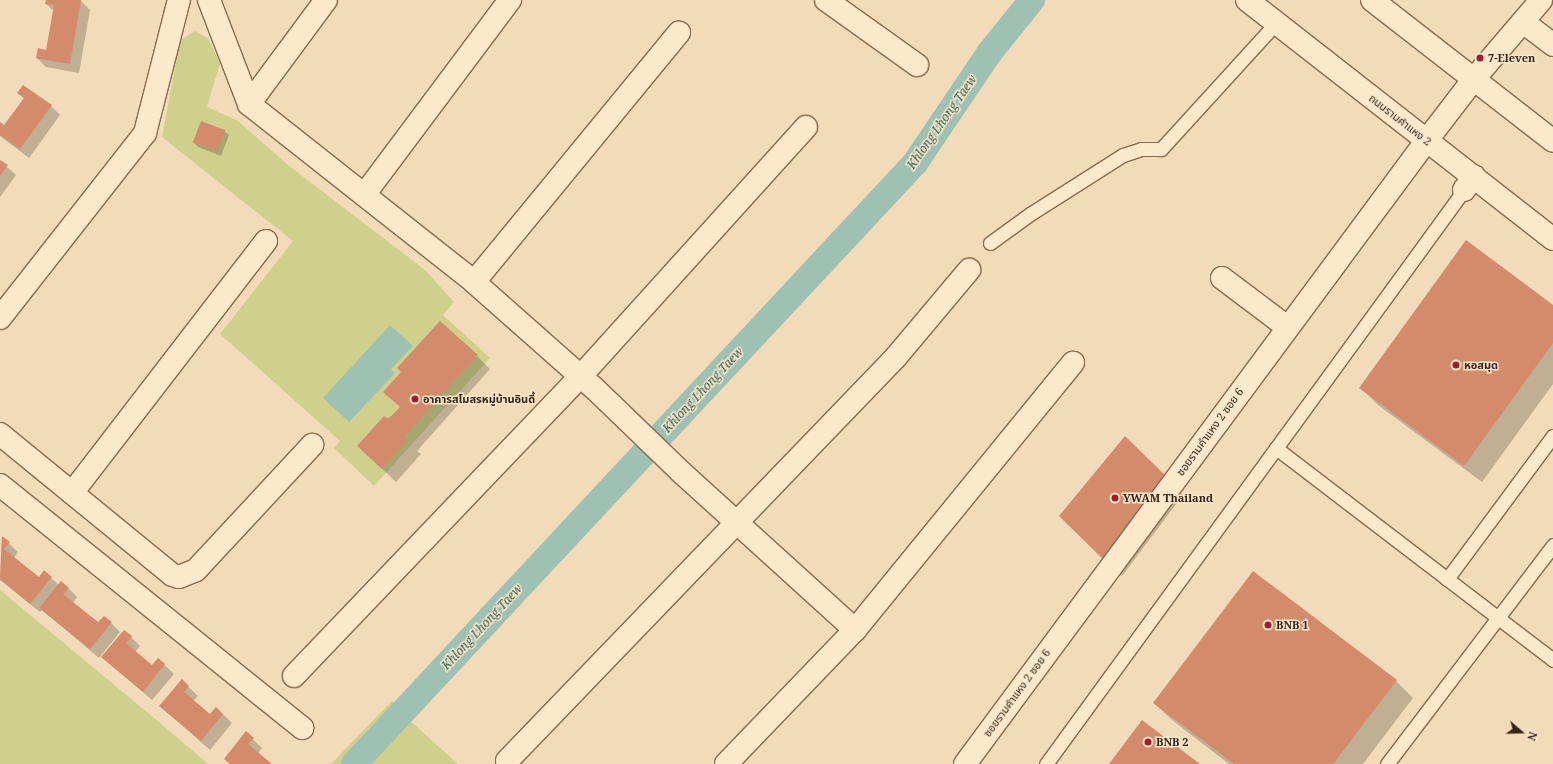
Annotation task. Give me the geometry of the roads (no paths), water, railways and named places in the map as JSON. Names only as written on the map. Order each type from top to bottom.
[{"type":"street","points":[[0,318],[145,133],[179,0]]},
{"type":"street","points":[[209,0],[248,104],[474,282],[580,377],[735,523],[855,630]]},
{"type":"street","points":[[248,104],[326,0]]},
{"type":"street","points":[[364,195],[510,0]]},
{"type":"street","name":"ถนนรามคำแหง 2","points":[[1247,0],[1427,140],[1469,183],[1553,239]]},
{"type":"street","points":[[1372,0],[1553,141]]},
{"type":"street","name":"ซอยรามคำแหง 2 ซอย 6","points":[[965,764],[1287,327],[1427,140],[1473,80],[1524,22],[1541,0]]},
{"type":"street","points":[[838,4],[917,65]]},
{"type":"street","points":[[1524,22],[1553,45]]},
{"type":"street","points":[[474,282],[679,32]]},
{"type":"street","points":[[294,676],[580,377],[806,127]]},
{"type":"street","points":[[72,493],[266,241]]},
{"type":"street","points":[[507,761],[896,357],[969,270]]},
{"type":"street","points":[[1222,278],[1287,327]]},
{"type":"street","points":[[726,764],[855,630],[1073,363]]},
{"type":"street","points":[[0,434],[172,575],[188,575],[196,570],[312,445]]},
{"type":"street","points":[[0,485],[302,728]]},
{"type":"lane","points":[[990,243],[1030,214],[1123,156],[1141,149],[1161,149],[1276,23]]},
{"type":"lane","points":[[1046,764],[1469,183]]},
{"type":"lane","points":[[1447,579],[1553,437]]},
{"type":"lane","points":[[1276,448],[1553,660]]},
{"type":"lane","points":[[1387,764],[1553,545]]},
{"type":"waterway","name":"Khlong Lhong Taew","points":[[354,764],[915,163],[990,52],[1032,0]]},
{"type":"place","name":"7-Eleven","points":[[1480,58]]},
{"type":"place","name":"หอสมุด","points":[[1456,365]]},
{"type":"place","name":"อาคารสโมสรหมู่บ้านอินดี้","points":[[415,399]]},
{"type":"place","name":"YWAM Thailand","points":[[1115,498]]},
{"type":"place","name":"BNB 1","points":[[1268,625]]},
{"type":"place","name":"BNB 2","points":[[1148,742]]}]
